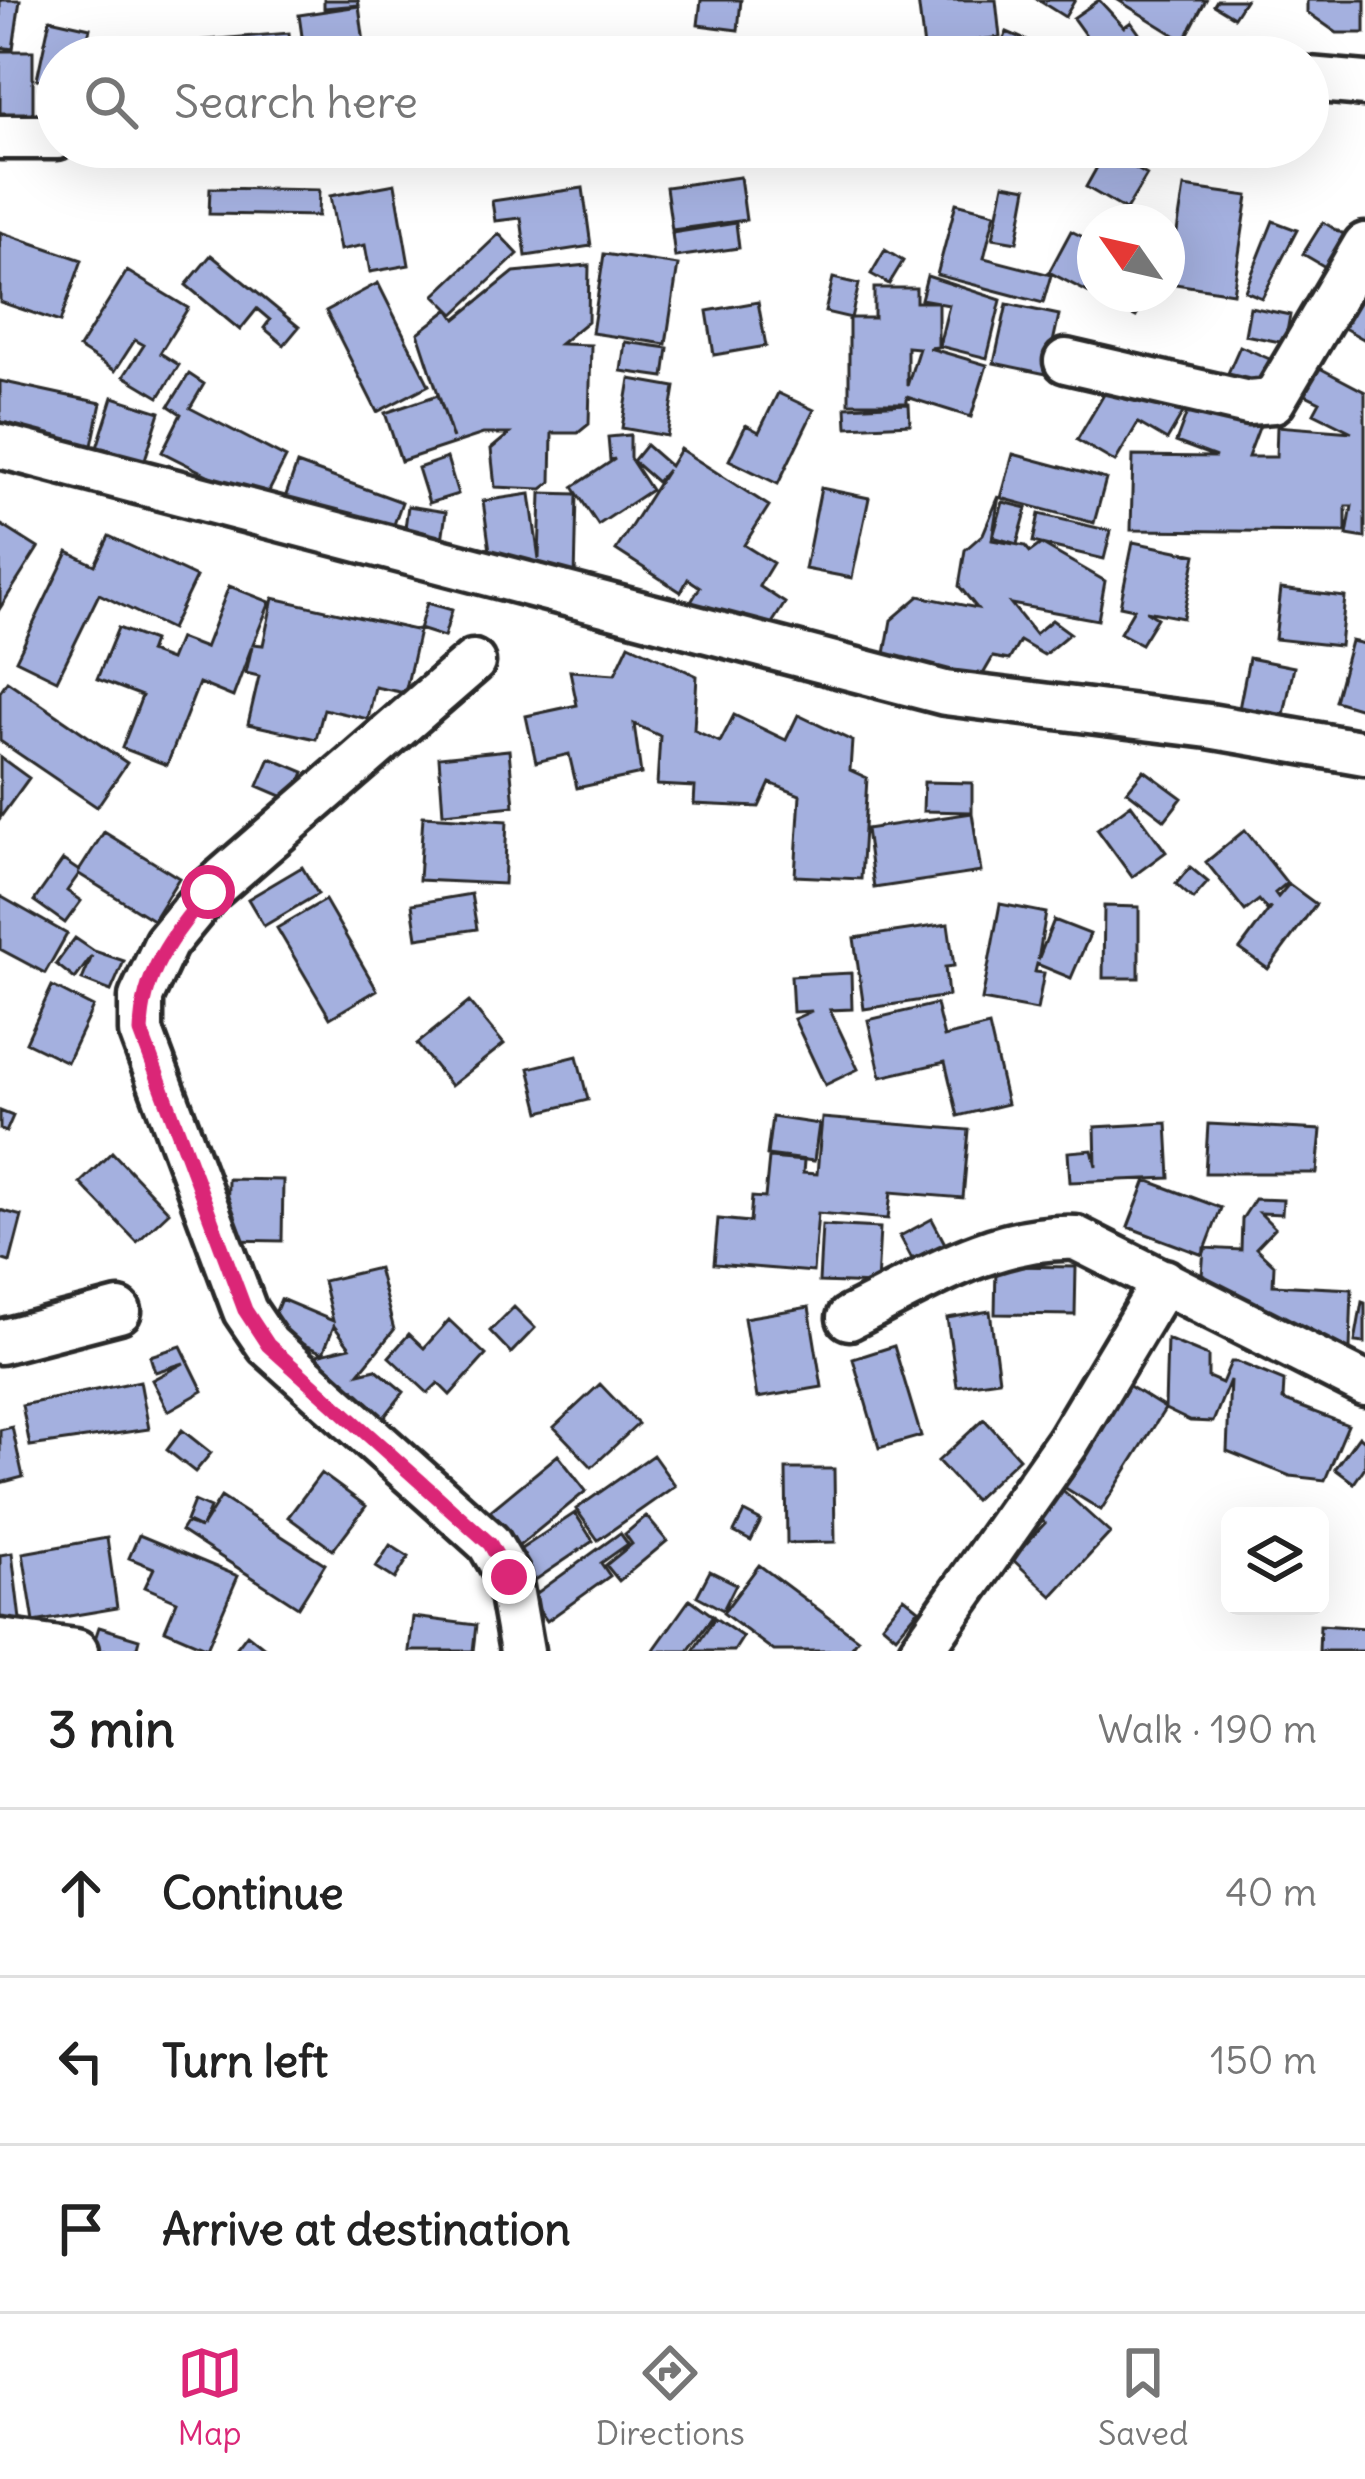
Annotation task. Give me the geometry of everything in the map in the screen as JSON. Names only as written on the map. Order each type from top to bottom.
[{"type":"street","points":[[1329,81],[1365,84]]},
{"type":"street","points":[[0,137],[36,136]]},
{"type":"street","points":[[1066,362],[1248,403],[1273,401],[1365,244]]},
{"type":"street","points":[[0,446],[945,693],[1209,726],[1365,753]]},
{"type":"street","points":[[472,662],[208,892],[166,943],[141,997],[141,1032],[245,1310],[268,1345],[490,1544],[509,1577],[522,1651]]},
{"type":"street","points":[[849,1318],[992,1247],[1033,1236],[1076,1238],[1365,1384]]},
{"type":"street","points":[[921,1651],[1067,1443],[1164,1281]]},
{"type":"street","points":[[0,1342],[119,1311]]},
{"type":"street","points":[[0,1641],[76,1651]]},
{"type":"building","points":[[0,0],[20,0],[13,49],[0,47]]},
{"type":"building","points":[[324,0],[358,0],[359,5],[324,8]]},
{"type":"building","points":[[701,0],[741,0],[738,30],[698,25]]},
{"type":"building","points":[[918,0],[996,0],[1000,36],[922,36]]},
{"type":"building","points":[[1038,0],[1075,0],[1065,17]]},
{"type":"building","points":[[1099,0],[1124,27],[1131,22],[1141,36],[1086,36],[1073,18]]},
{"type":"building","points":[[1118,0],[1206,0],[1187,36],[1176,36]]},
{"type":"building","points":[[1217,0],[1245,0],[1234,17],[1214,5]]},
{"type":"building","points":[[1307,0],[1365,0],[1365,33],[1337,33],[1307,12]]},
{"type":"building","points":[[359,6],[363,36],[302,36],[299,15]]},
{"type":"building","points":[[50,19],[90,28],[88,36],[46,36]]},
{"type":"building","points":[[0,51],[33,51],[33,115],[0,115]]},
{"type":"building","points":[[1097,168],[1135,168],[1147,175],[1130,204],[1116,204],[1086,187]]},
{"type":"building","points":[[740,177],[746,220],[672,230],[666,187]]},
{"type":"building","points":[[395,184],[409,265],[370,272],[365,245],[340,250],[330,196]]},
{"type":"building","points":[[1004,184],[1027,188],[1017,242],[993,238]]},
{"type":"building","points":[[1184,187],[1248,196],[1233,293],[1185,286],[1185,204],[1181,204]]},
{"type":"building","points":[[210,188],[319,190],[318,216],[209,214]]},
{"type":"building","points":[[583,188],[591,246],[526,256],[521,218],[495,221],[492,201]]},
{"type":"building","points":[[956,203],[995,213],[984,258],[1051,275],[1043,303],[937,275]]},
{"type":"building","points":[[1273,221],[1297,230],[1262,298],[1245,291]]},
{"type":"building","points":[[1323,222],[1345,235],[1327,268],[1303,254]]},
{"type":"building","points":[[736,223],[739,248],[675,257],[672,233]]},
{"type":"building","points":[[1071,231],[1077,234],[1077,286],[1049,272]]},
{"type":"building","points":[[0,232],[82,260],[60,322],[0,302]]},
{"type":"building","points":[[499,234],[518,254],[454,314],[435,295]]},
{"type":"building","points":[[885,250],[903,261],[889,284],[871,274]]},
{"type":"building","points":[[604,254],[678,265],[666,344],[592,333]]},
{"type":"building","points":[[211,255],[299,327],[284,345],[264,328],[270,320],[257,309],[240,330],[186,285]]},
{"type":"building","points":[[589,265],[588,321],[560,344],[591,345],[589,424],[578,433],[552,433],[551,482],[542,489],[495,487],[491,449],[509,434],[483,434],[401,461],[385,413],[438,395],[453,439],[418,333],[449,309],[456,319],[514,272]]},
{"type":"building","points":[[127,271],[188,308],[160,353],[179,365],[159,397],[124,376],[144,345],[135,340],[115,371],[79,348]]},
{"type":"building","points":[[1365,274],[1365,340],[1337,324]]},
{"type":"building","points":[[927,276],[1001,300],[987,358],[939,346],[949,305],[938,303],[938,347],[929,348],[987,365],[971,417],[907,397],[907,403],[849,403],[849,318],[874,318],[874,288],[916,288],[916,302],[938,302],[921,299]],"holes":[[[907,347],[919,348],[907,386]]]},
{"type":"building","points":[[833,278],[859,284],[851,318],[825,312]]},
{"type":"building","points":[[378,283],[429,385],[377,412],[326,311]]},
{"type":"building","points":[[758,302],[766,346],[714,355],[707,311]]},
{"type":"building","points":[[1007,304],[1059,315],[1046,374],[994,363]]},
{"type":"building","points":[[1250,307],[1290,315],[1285,343],[1245,335]]},
{"type":"building","points":[[625,342],[668,348],[664,377],[621,371]]},
{"type":"building","points":[[1240,346],[1274,361],[1260,395],[1225,380]]},
{"type":"building","points":[[1312,364],[1365,392],[1365,538],[1347,535],[1352,506],[1346,506],[1346,532],[1131,530],[1133,456],[1216,457],[1176,442],[1192,399],[1260,425],[1248,457],[1276,457],[1277,426],[1352,432],[1314,413],[1320,402],[1298,391]]},
{"type":"building","points":[[189,374],[204,384],[190,408],[286,458],[263,503],[162,452],[181,414],[169,406]]},
{"type":"building","points":[[630,379],[675,387],[667,436],[622,428]]},
{"type":"building","points":[[0,381],[101,403],[90,455],[0,436]]},
{"type":"building","points":[[1148,383],[1187,406],[1167,440],[1138,423],[1115,462],[1077,440],[1109,386],[1137,402]]},
{"type":"building","points":[[778,393],[814,410],[778,484],[729,460],[746,425],[759,432]]},
{"type":"building","points":[[113,397],[160,412],[141,472],[94,457]]},
{"type":"building","points":[[909,404],[910,424],[847,427],[846,407]]},
{"type":"building","points":[[630,435],[630,458],[651,490],[598,525],[573,487],[615,459],[610,460],[608,437]]},
{"type":"building","points":[[646,445],[670,466],[680,449],[769,506],[744,545],[773,563],[759,586],[785,603],[758,645],[691,602],[700,587],[688,579],[681,592],[616,550],[667,470],[657,482],[633,461]]},
{"type":"building","points":[[1013,454],[1106,479],[1094,523],[1001,498]]},
{"type":"building","points":[[447,458],[458,494],[429,503],[418,468]]},
{"type":"building","points":[[297,464],[402,502],[386,547],[281,509]]},
{"type":"building","points":[[821,488],[869,498],[852,578],[805,569]]},
{"type":"building","points":[[541,493],[577,494],[575,580],[538,580],[539,565],[493,572],[483,501],[530,494],[539,559]]},
{"type":"building","points":[[999,496],[992,540],[1025,546],[1030,552],[1041,544],[1105,581],[1098,620],[1011,604],[1035,634],[1052,620],[1070,633],[1044,655],[1020,641],[1009,660],[993,657],[979,681],[883,665],[891,620],[919,596],[977,608],[959,586],[965,550],[983,534]]},
{"type":"building","points":[[1003,502],[1027,508],[1017,544],[993,537]]},
{"type":"building","points":[[408,506],[446,512],[440,555],[402,550]]},
{"type":"building","points":[[1039,514],[1111,531],[1104,559],[1033,542]]},
{"type":"building","points":[[0,524],[38,548],[0,608]]},
{"type":"building","points":[[109,536],[196,577],[171,629],[99,594],[57,680],[16,660],[68,552],[95,565]]},
{"type":"building","points":[[1133,542],[1196,555],[1183,618],[1146,611],[1157,618],[1141,644],[1120,633],[1134,609],[1120,606]]},
{"type":"building","points":[[229,586],[270,602],[253,644],[263,645],[273,598],[419,631],[405,693],[375,687],[368,719],[324,709],[316,739],[248,724],[259,676],[246,673],[252,646],[233,697],[199,683],[167,765],[122,748],[142,696],[97,679],[118,628],[153,641],[149,652],[170,660],[179,638],[205,648]]},
{"type":"building","points":[[1281,589],[1345,597],[1340,646],[1275,639]]},
{"type":"building","points":[[427,603],[452,610],[444,637],[419,629]]},
{"type":"building","points":[[1351,641],[1365,644],[1365,710],[1335,701]]},
{"type":"building","points":[[629,644],[697,676],[694,730],[720,742],[734,715],[786,740],[798,715],[852,741],[850,770],[867,778],[861,879],[795,876],[800,795],[770,783],[759,807],[694,804],[695,787],[657,785],[660,736],[634,724],[641,774],[577,788],[569,754],[536,762],[526,716],[577,705],[570,671],[615,674]]},
{"type":"building","points":[[1249,658],[1294,667],[1279,738],[1235,729]]},
{"type":"building","points":[[7,681],[127,763],[97,807],[0,741],[0,692]]},
{"type":"building","points":[[509,750],[514,806],[443,813],[439,757]]},
{"type":"building","points":[[0,757],[29,778],[0,818]]},
{"type":"building","points":[[270,758],[304,772],[293,801],[258,786]]},
{"type":"building","points":[[1144,770],[1182,798],[1165,820],[1127,791]]},
{"type":"building","points":[[924,782],[972,783],[972,812],[923,811]]},
{"type":"building","points":[[1131,804],[1166,852],[1132,877],[1097,829]]},
{"type":"building","points":[[972,813],[981,872],[874,888],[866,829]]},
{"type":"building","points":[[423,816],[507,821],[504,884],[419,880]]},
{"type":"building","points":[[1245,830],[1287,883],[1275,893],[1278,897],[1289,884],[1316,904],[1268,969],[1240,949],[1271,907],[1267,910],[1259,900],[1245,911],[1206,862]]},
{"type":"building","points":[[104,832],[179,878],[153,920],[79,874],[67,891],[81,901],[65,923],[34,901],[63,860],[79,871]]},
{"type":"building","points":[[302,867],[318,894],[264,926],[248,899]]},
{"type":"building","points":[[1190,867],[1208,882],[1193,899],[1176,884]]},
{"type":"building","points":[[471,894],[477,929],[417,938],[412,904]]},
{"type":"building","points":[[0,896],[67,934],[45,973],[0,949]]},
{"type":"building","points":[[325,900],[377,990],[330,1018],[277,928]]},
{"type":"building","points":[[1000,904],[1046,913],[1038,960],[1054,920],[1090,934],[1071,978],[1037,964],[1035,972],[1044,973],[1037,1010],[982,1000]]},
{"type":"building","points":[[1104,906],[1139,907],[1139,978],[1103,978]]},
{"type":"building","points":[[948,924],[954,966],[945,967],[948,996],[864,1009],[854,938]]},
{"type":"building","points":[[75,938],[94,951],[124,961],[111,991],[82,980],[92,956],[75,979],[56,964]]},
{"type":"building","points":[[851,973],[852,1009],[830,1010],[858,1069],[825,1085],[794,1019],[812,1011],[793,1012],[791,976]]},
{"type":"building","points":[[52,986],[93,1007],[67,1062],[26,1042]]},
{"type":"building","points":[[469,1002],[504,1044],[451,1086],[417,1044]]},
{"type":"building","points":[[936,1004],[944,1037],[989,1026],[1007,1104],[958,1116],[945,1062],[881,1077],[868,1020]]},
{"type":"building","points":[[577,1056],[588,1100],[540,1112],[529,1068]]},
{"type":"building","points":[[0,1111],[13,1116],[6,1132],[0,1129]]},
{"type":"building","points":[[772,1117],[819,1124],[814,1161],[767,1155]]},
{"type":"building","points":[[822,1118],[969,1130],[963,1198],[891,1192],[888,1219],[818,1213],[813,1272],[714,1264],[718,1219],[750,1222],[752,1197],[765,1198],[769,1158],[804,1161],[803,1173],[817,1174]]},
{"type":"building","points":[[1167,1123],[1170,1178],[1070,1182],[1068,1152],[1092,1150],[1096,1166],[1095,1127]]},
{"type":"building","points":[[1208,1124],[1321,1130],[1317,1173],[1205,1173]]},
{"type":"building","points":[[112,1152],[169,1212],[137,1242],[80,1183]]},
{"type":"building","points":[[228,1179],[283,1180],[282,1241],[227,1240]]},
{"type":"building","points":[[1146,1180],[1221,1208],[1203,1255],[1128,1227]]},
{"type":"building","points":[[1255,1199],[1283,1200],[1282,1214],[1260,1213],[1275,1228],[1256,1248],[1274,1265],[1273,1285],[1352,1289],[1349,1379],[1304,1354],[1305,1330],[1272,1328],[1188,1292],[1202,1276],[1204,1248],[1241,1250],[1242,1219]]},
{"type":"building","points":[[0,1210],[22,1216],[10,1262],[0,1259]]},
{"type":"building","points":[[932,1219],[951,1255],[919,1272],[900,1236]]},
{"type":"building","points":[[822,1225],[880,1228],[877,1284],[819,1282]]},
{"type":"building","points":[[996,1266],[1076,1267],[1075,1315],[995,1314]]},
{"type":"building","points":[[378,1268],[394,1330],[359,1373],[376,1369],[404,1392],[385,1416],[391,1441],[290,1384],[312,1356],[350,1347],[334,1326],[323,1353],[268,1330],[281,1299],[333,1321],[323,1281]]},
{"type":"building","points":[[1365,1303],[1365,1343],[1355,1342]]},
{"type":"building","points":[[514,1307],[535,1328],[511,1353],[490,1331]]},
{"type":"building","points":[[809,1307],[822,1387],[757,1398],[744,1318]]},
{"type":"building","points":[[990,1311],[999,1380],[957,1386],[947,1318]]},
{"type":"building","points":[[449,1320],[486,1355],[450,1395],[438,1383],[428,1393],[389,1357],[409,1334],[424,1348]]},
{"type":"building","points":[[1167,1339],[1208,1356],[1208,1377],[1222,1383],[1231,1362],[1238,1362],[1284,1381],[1283,1400],[1348,1425],[1325,1480],[1290,1476],[1227,1451],[1230,1380],[1213,1422],[1190,1421],[1165,1409],[1101,1510],[1059,1484],[1123,1382],[1165,1408]]},
{"type":"building","points":[[181,1346],[203,1391],[168,1411],[152,1380],[184,1363],[155,1372],[150,1356]]},
{"type":"building","points":[[894,1346],[921,1436],[879,1448],[853,1359]]},
{"type":"building","points":[[140,1381],[149,1429],[30,1446],[22,1405]]},
{"type":"building","points":[[600,1384],[638,1424],[592,1467],[554,1427]]},
{"type":"building","points":[[984,1419],[1019,1458],[974,1500],[938,1461]]},
{"type":"building","points":[[12,1427],[23,1477],[0,1483],[0,1430]]},
{"type":"building","points":[[182,1430],[211,1453],[195,1472],[167,1450]]},
{"type":"building","points":[[1359,1436],[1365,1441],[1365,1467],[1354,1483],[1335,1469]]},
{"type":"building","points":[[558,1455],[586,1491],[519,1546],[490,1511]]},
{"type":"building","points":[[653,1455],[675,1486],[598,1540],[576,1509]]},
{"type":"building","points":[[786,1469],[834,1469],[835,1542],[787,1543]]},
{"type":"building","points":[[321,1473],[366,1506],[333,1550],[288,1517]]},
{"type":"building","points":[[1056,1484],[1110,1533],[1052,1596],[1012,1559],[1045,1523],[1032,1511]]},
{"type":"building","points":[[221,1497],[325,1564],[298,1607],[181,1531],[186,1523],[201,1528],[186,1521],[194,1501],[210,1508],[202,1527]]},
{"type":"building","points":[[744,1512],[761,1521],[751,1541],[734,1532]]},
{"type":"building","points":[[575,1513],[593,1541],[531,1583],[512,1555]]},
{"type":"building","points":[[646,1516],[667,1541],[619,1581],[606,1565],[632,1544],[625,1534]]},
{"type":"building","points":[[620,1533],[628,1544],[601,1563],[610,1576],[547,1621],[530,1598]]},
{"type":"building","points":[[139,1535],[238,1576],[207,1648],[165,1630],[177,1601],[145,1587],[154,1568],[129,1558]]},
{"type":"building","points":[[107,1538],[117,1608],[34,1622],[23,1553]]},
{"type":"building","points":[[390,1545],[409,1557],[395,1579],[376,1567]]},
{"type":"building","points":[[12,1553],[21,1628],[0,1631],[0,1555]]},
{"type":"building","points":[[759,1565],[858,1639],[849,1651],[774,1651],[723,1613]]},
{"type":"building","points":[[710,1571],[736,1584],[723,1610],[697,1596]]},
{"type":"building","points":[[904,1597],[919,1609],[896,1636],[882,1624]]},
{"type":"building","points":[[690,1599],[713,1616],[688,1651],[653,1651]]},
{"type":"building","points":[[413,1617],[476,1625],[473,1651],[409,1651]]},
{"type":"building","points":[[715,1618],[743,1637],[734,1651],[693,1651]]},
{"type":"building","points":[[1320,1625],[1365,1628],[1365,1651],[1319,1651]]},
{"type":"building","points":[[99,1627],[139,1639],[136,1651],[91,1651]]},
{"type":"building","points":[[247,1634],[266,1649],[234,1651]]},
{"type":"route","points":[[208,892],[166,943],[141,997],[141,1032],[199,1199],[245,1310],[268,1345],[490,1544],[509,1577]]}]
